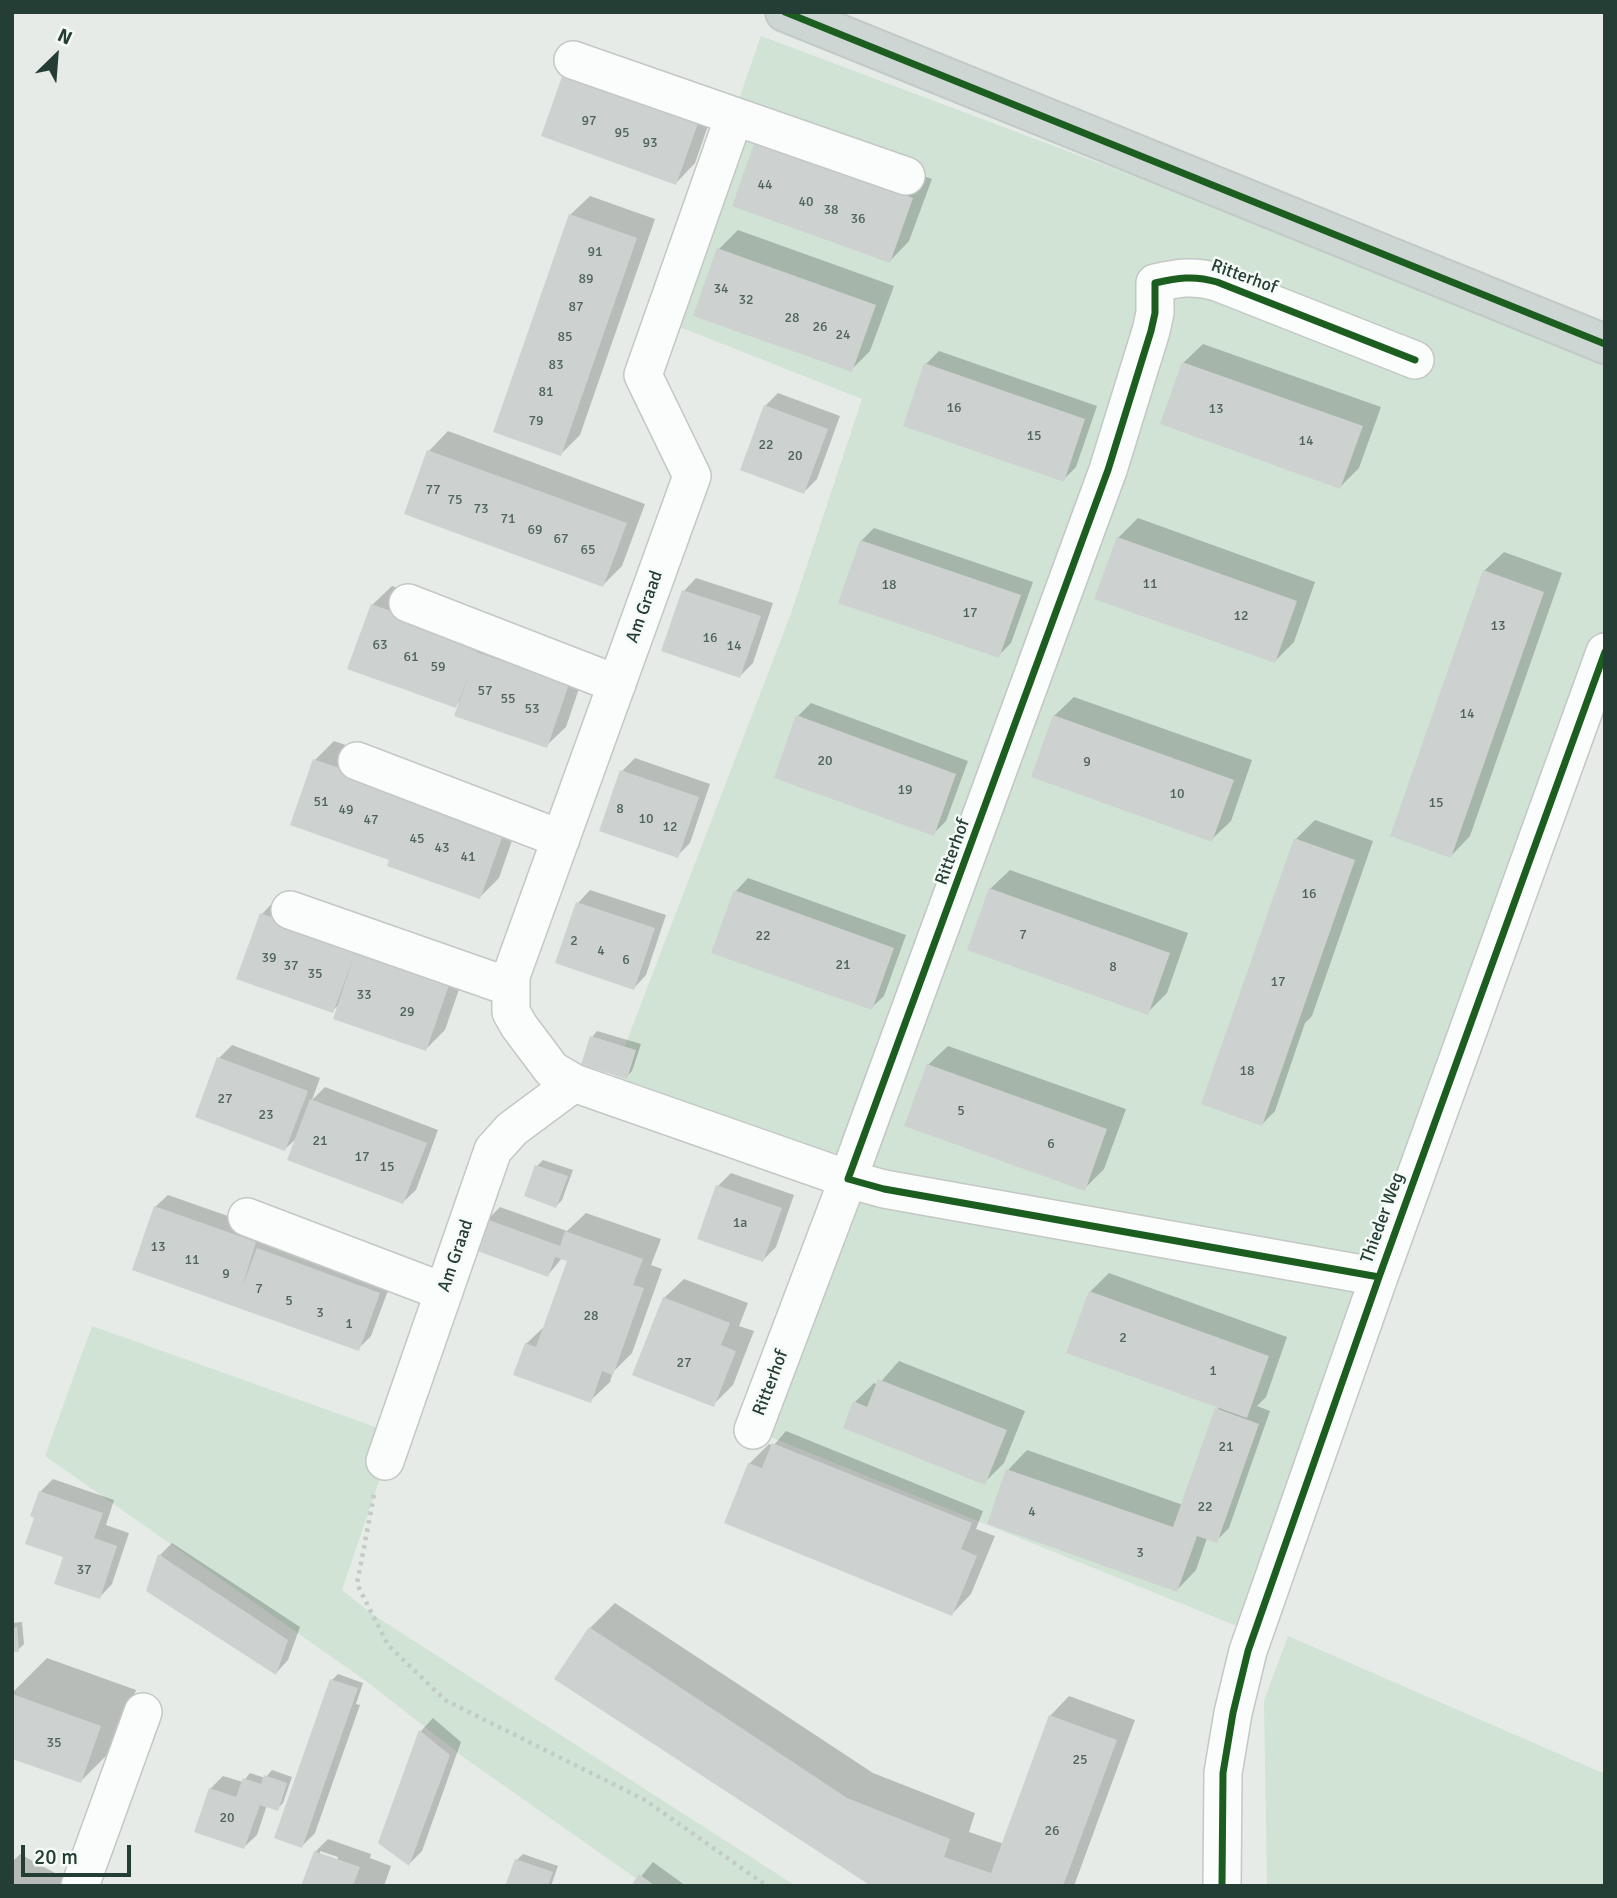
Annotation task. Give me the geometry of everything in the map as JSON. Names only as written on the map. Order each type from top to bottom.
[{"type":"main road","points":[[785,12],[1605,344]]},
{"type":"street","points":[[573,60],[906,176]]},
{"type":"street","name":"Am Graad","points":[[733,117],[643,375],[692,476],[511,976],[511,1012],[552,1070],[574,1083],[849,1180]]},
{"type":"street","name":"Ritterhof","points":[[753,1430],[849,1180],[1108,470],[1155,313],[1154,283],[1183,276],[1217,282],[1415,360]]},
{"type":"street","points":[[408,603],[617,684]]},
{"type":"street","name":"Thieder Weg","points":[[1222,1886],[1223,1773],[1233,1713],[1248,1651],[1379,1277],[1605,652]]},
{"type":"street","points":[[357,761],[561,839]]},
{"type":"street","points":[[290,910],[510,987]]},
{"type":"street","name":"Am Graad","points":[[386,1461],[493,1150],[512,1129],[574,1083]]},
{"type":"street","points":[[849,1180],[897,1191],[1379,1277]]},
{"type":"street","points":[[247,1217],[444,1292]]},
{"type":"street","points":[[79,1886],[142,1712]]},
{"type":"path","points":[[386,1461],[369,1511],[357,1584],[388,1645],[445,1700],[645,1800],[767,1886]]},
{"type":"green space","points":[[761,36],[1605,353],[1605,694],[1254,1633],[753,1430],[848,1180],[606,1095],[790,616],[862,399],[662,320]]},
{"type":"green space","points":[[92,1326],[395,1434],[342,1590],[372,1614],[796,1886],[647,1886],[466,1759],[366,1681],[45,1456]]},
{"type":"green space","points":[[1288,1636],[1605,1774],[1605,1886],[1267,1886],[1264,1701]]},
{"type":"building","points":[[564,71],[699,120],[676,185],[541,136]]},
{"type":"building","points":[[755,141],[913,198],[890,263],[732,206]]},
{"type":"building","points":[[569,214],[637,238],[561,456],[493,432]]},
{"type":"building","points":[[717,248],[876,305],[852,372],[693,316]]},
{"type":"building","points":[[1182,362],[1363,426],[1340,489],[1160,424]]},
{"type":"building","points":[[924,363],[1085,419],[1064,482],[903,426]]},
{"type":"building","points":[[764,405],[828,429],[804,494],[740,470]]},
{"type":"building","points":[[427,450],[627,523],[603,587],[404,514]]},
{"type":"building","points":[[1117,537],[1297,601],[1275,663],[1094,599]]},
{"type":"building","points":[[860,540],[1021,595],[999,658],[838,603]]},
{"type":"building","points":[[1483,570],[1544,592],[1451,858],[1390,836]]},
{"type":"building","points":[[682,590],[761,616],[740,678],[661,651]]},
{"type":"building","points":[[371,604],[479,643],[476,652],[569,684],[547,748],[454,716],[470,672],[456,708],[347,669]]},
{"type":"building","points":[[796,715],[956,774],[934,836],[774,778]]},
{"type":"building","points":[[1053,715],[1234,780],[1212,842],[1031,777]]},
{"type":"building","points":[[313,759],[412,793],[504,832],[480,899],[387,866],[389,860],[290,825]]},
{"type":"building","points":[[620,770],[699,797],[678,858],[599,831]]},
{"type":"building","points":[[1294,838],[1355,860],[1262,1126],[1201,1104]]},
{"type":"building","points":[[989,888],[1170,953],[1148,1015],[967,950]]},
{"type":"building","points":[[734,890],[894,948],[872,1010],[711,953]]},
{"type":"building","points":[[576,902],[655,928],[634,990],[555,963]]},
{"type":"building","points":[[260,913],[356,947],[354,953],[449,985],[426,1051],[333,1019],[354,956],[333,1013],[236,979]]},
{"type":"building","points":[[590,1036],[636,1050],[627,1079],[581,1065]]},
{"type":"building","points":[[217,1057],[308,1091],[285,1151],[195,1117]]},
{"type":"building","points":[[927,1064],[1107,1129],[1085,1191],[904,1126]]},
{"type":"building","points":[[310,1099],[427,1143],[403,1204],[287,1160]]},
{"type":"building","points":[[535,1165],[568,1176],[556,1208],[524,1196]]},
{"type":"building","points":[[716,1185],[782,1208],[763,1262],[697,1239]]},
{"type":"building","points":[[154,1206],[256,1242],[242,1287],[257,1248],[380,1293],[359,1351],[132,1270]]},
{"type":"building","points":[[486,1219],[560,1246],[565,1231],[643,1259],[633,1285],[644,1288],[613,1375],[602,1371],[591,1403],[513,1375],[525,1343],[536,1347],[567,1261],[555,1257],[548,1277],[475,1250]]},
{"type":"building","points":[[1089,1291],[1269,1356],[1247,1418],[1066,1353]]},
{"type":"building","points":[[663,1297],[730,1323],[721,1345],[736,1351],[714,1407],[632,1375]]},
{"type":"building","points":[[878,1379],[1007,1430],[985,1485],[843,1428],[853,1401],[867,1407]]},
{"type":"building","points":[[1215,1408],[1259,1424],[1217,1543],[1197,1536],[1177,1592],[987,1524],[1006,1469],[1173,1527]]},
{"type":"building","points":[[772,1443],[972,1523],[961,1549],[977,1556],[952,1616],[724,1523],[748,1463],[762,1468]]},
{"type":"building","points":[[39,1491],[103,1513],[94,1538],[117,1546],[100,1599],[54,1584],[63,1557],[25,1544],[34,1518],[30,1516]]},
{"type":"building","points":[[158,1554],[288,1640],[276,1675],[146,1591]]},
{"type":"building","points":[[17,1627],[19,1652],[12,1652],[12,1628]]},
{"type":"building","points":[[589,1627],[847,1798],[950,1839],[944,1857],[991,1873],[1049,1715],[1117,1740],[1063,1886],[871,1886],[554,1679]]},
{"type":"building","points":[[330,1679],[358,1688],[302,1848],[274,1838]]},
{"type":"building","points":[[12,1694],[101,1726],[81,1783],[12,1759]]},
{"type":"building","points":[[419,1730],[450,1755],[409,1866],[378,1843]]},
{"type":"building","points":[[264,1775],[287,1783],[278,1811],[260,1805],[244,1849],[194,1832],[209,1788],[236,1797],[243,1778],[261,1784]]},
{"type":"building","points":[[314,1851],[360,1867],[353,1886],[301,1886]]},
{"type":"building","points":[[515,1859],[553,1872],[548,1886],[505,1886]]},
{"type":"building","points":[[639,1874],[655,1886],[631,1886]]},
{"type":"cycle path","points":[[785,12],[1605,344]]},
{"type":"cycle path","points":[[1379,1277],[884,1189],[848,1179],[1108,470],[1151,331],[1155,313],[1155,283],[1186,278],[1217,282],[1415,360]]},
{"type":"cycle path","points":[[1222,1886],[1223,1773],[1233,1713],[1248,1651],[1379,1277],[1605,652]]}]
